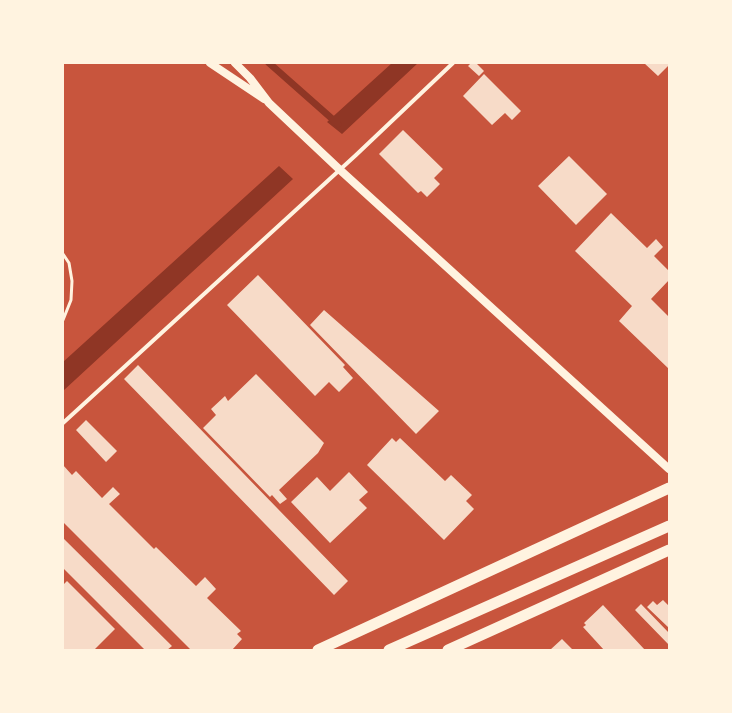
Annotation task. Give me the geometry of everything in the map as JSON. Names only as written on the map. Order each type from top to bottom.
[{"type":"highway","points":[[318,650],[669,488]]},
{"type":"highway","points":[[389,650],[669,526]]},
{"type":"highway","points":[[448,650],[669,550]]},
{"type":"main road","points":[[210,63],[269,103],[339,170],[669,469]]},
{"type":"main road","points":[[235,63],[250,78],[269,103]]},
{"type":"street","points":[[63,423],[339,170],[453,63]]},
{"type":"lane","points":[[63,254],[69,263],[72,281],[71,300],[63,320]]},
{"type":"shaded area","points":[[392,63],[418,63],[342,134],[327,122]]},
{"type":"shaded area","points":[[279,166],[293,179],[63,391],[63,362]]},
{"type":"building","points":[[471,63],[476,63],[484,71],[479,76],[468,66]]},
{"type":"building","points":[[644,63],[669,63],[669,65],[658,76]]},
{"type":"building","points":[[484,74],[521,111],[512,120],[505,113],[492,125],[463,96]]},
{"type":"building","points":[[403,130],[443,169],[434,178],[440,184],[427,197],[421,191],[418,193],[379,154]]},
{"type":"building","points":[[569,156],[607,194],[576,225],[538,186]]},
{"type":"building","points":[[611,213],[647,248],[656,239],[663,247],[654,256],[669,271],[669,280],[651,299],[669,317],[669,369],[619,321],[632,306],[575,251]]},
{"type":"building","points":[[258,275],[345,365],[343,367],[353,378],[339,392],[329,382],[315,396],[227,305]]},
{"type":"building","points":[[324,310],[439,411],[416,434],[310,325]]},
{"type":"building","points":[[138,365],[348,581],[334,595],[124,379]]},
{"type":"building","points":[[256,374],[324,443],[318,453],[279,490],[287,499],[280,504],[272,495],[270,497],[203,428],[216,415],[211,409],[225,396],[228,401]]},
{"type":"building","points":[[86,420],[117,451],[106,462],[76,430]]},
{"type":"building","points":[[392,438],[396,442],[400,438],[445,481],[451,475],[472,495],[466,501],[474,509],[444,540],[367,465]]},
{"type":"building","points":[[63,465],[72,475],[76,471],[102,498],[113,487],[120,494],[109,504],[154,549],[156,547],[196,586],[205,577],[216,589],[207,598],[241,631],[237,634],[242,639],[232,650],[191,650],[63,522]]},
{"type":"building","points":[[349,472],[368,492],[359,500],[367,508],[330,543],[291,502],[317,477],[330,491]]},
{"type":"building","points":[[63,538],[172,646],[167,650],[145,650],[63,568]]},
{"type":"building","points":[[67,581],[115,629],[94,650],[63,650],[63,585]]},
{"type":"building","points":[[663,600],[669,606],[669,628],[647,607],[653,601],[657,605]]},
{"type":"building","points":[[641,604],[669,633],[669,645],[635,610]]},
{"type":"building","points":[[603,605],[645,650],[604,650],[583,627],[586,625],[584,623]]},
{"type":"building","points":[[562,639],[573,650],[550,650]]},
{"type":"waterway","points":[[269,63],[338,124]]}]
